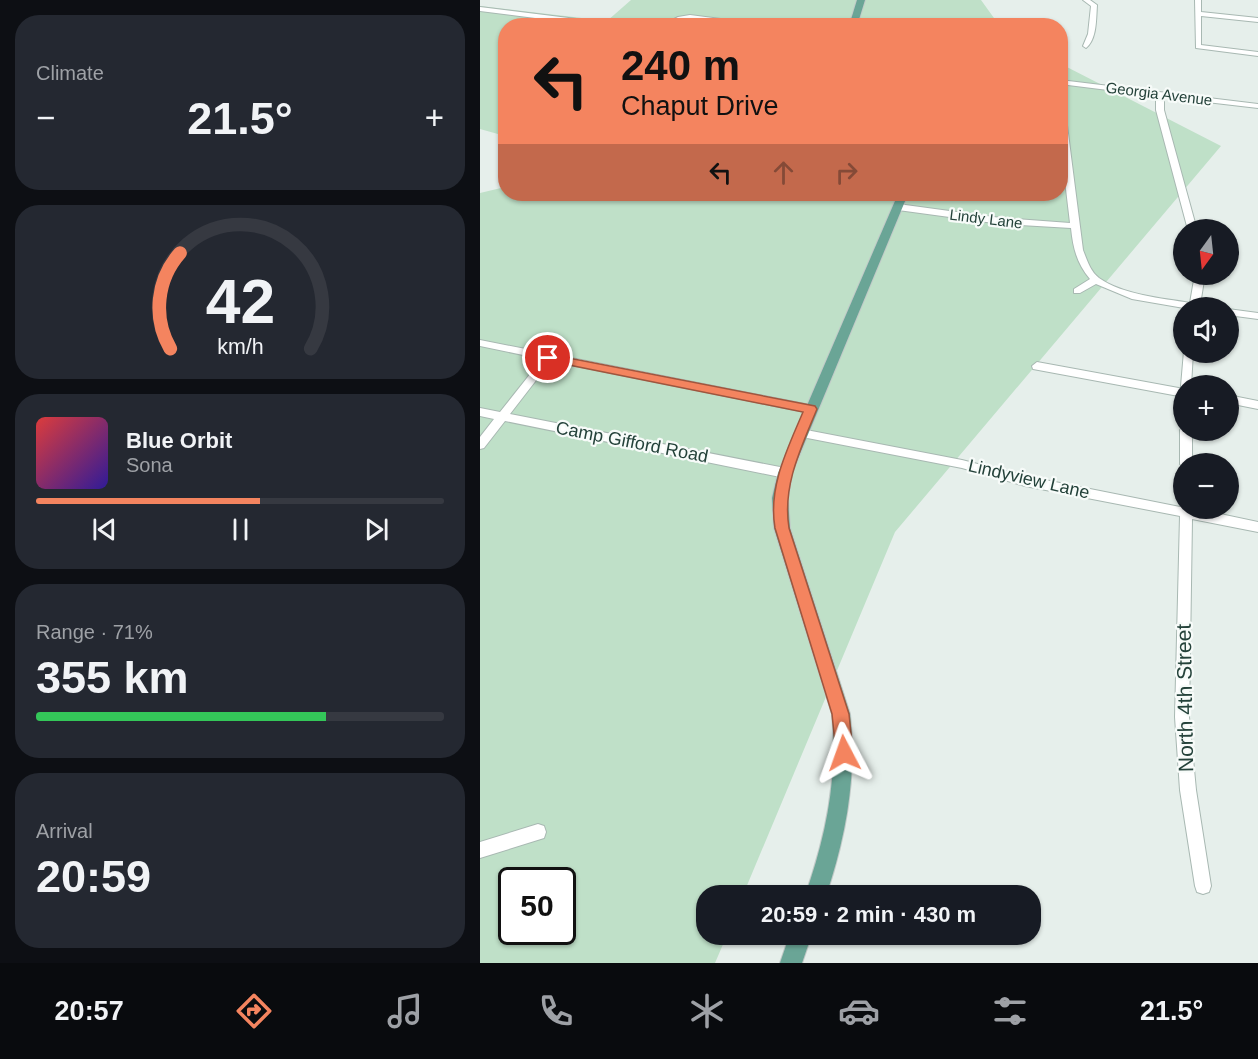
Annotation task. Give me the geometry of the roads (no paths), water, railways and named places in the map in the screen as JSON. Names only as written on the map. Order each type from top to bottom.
[{"type":"main road","points":[[855,18],[861,0]]},
{"type":"main road","points":[[819,885],[841,802],[844,737],[841,714],[782,528],[780,498],[785,473],[810,409],[900,201]]},
{"type":"main road","points":[[791,963],[797,945]]},
{"type":"street","points":[[1086,0],[1094,5],[1086,46]]},
{"type":"street","points":[[1198,0],[1198,47],[1258,54]]},
{"type":"street","points":[[480,9],[553,18]]},
{"type":"street","points":[[1198,14],[1258,20]]},
{"type":"street","name":"Georgia Avenue","points":[[1068,83],[1258,106]]},
{"type":"street","points":[[1160,95],[1160,110],[1190,219]]},
{"type":"street","points":[[1068,168],[1081,261],[1096,280],[1132,296],[1173,303]]},
{"type":"street","name":"Lindy Lane","points":[[898,207],[1008,222],[1075,226]]},
{"type":"street","points":[[1077,291],[1096,280]]},
{"type":"street","points":[[1239,313],[1258,316]]},
{"type":"street","points":[[480,343],[496,341],[548,358],[810,409]]},
{"type":"street","points":[[480,445],[548,358]]},
{"type":"street","points":[[1037,366],[1173,391]]},
{"type":"street","points":[[1239,401],[1258,405]]},
{"type":"street","name":"Camp Gifford Road","points":[[480,412],[785,473]]},
{"type":"street","name":"Lindyview Lane","points":[[801,433],[962,464],[1025,481],[1173,508]]},
{"type":"street","name":"North 4th Street","points":[[1186,519],[1184,750],[1203,886]]},
{"type":"street","name":"Lindyview Lane","points":[[1224,519],[1258,527]]},
{"type":"street","points":[[480,850],[538,832]]}]
